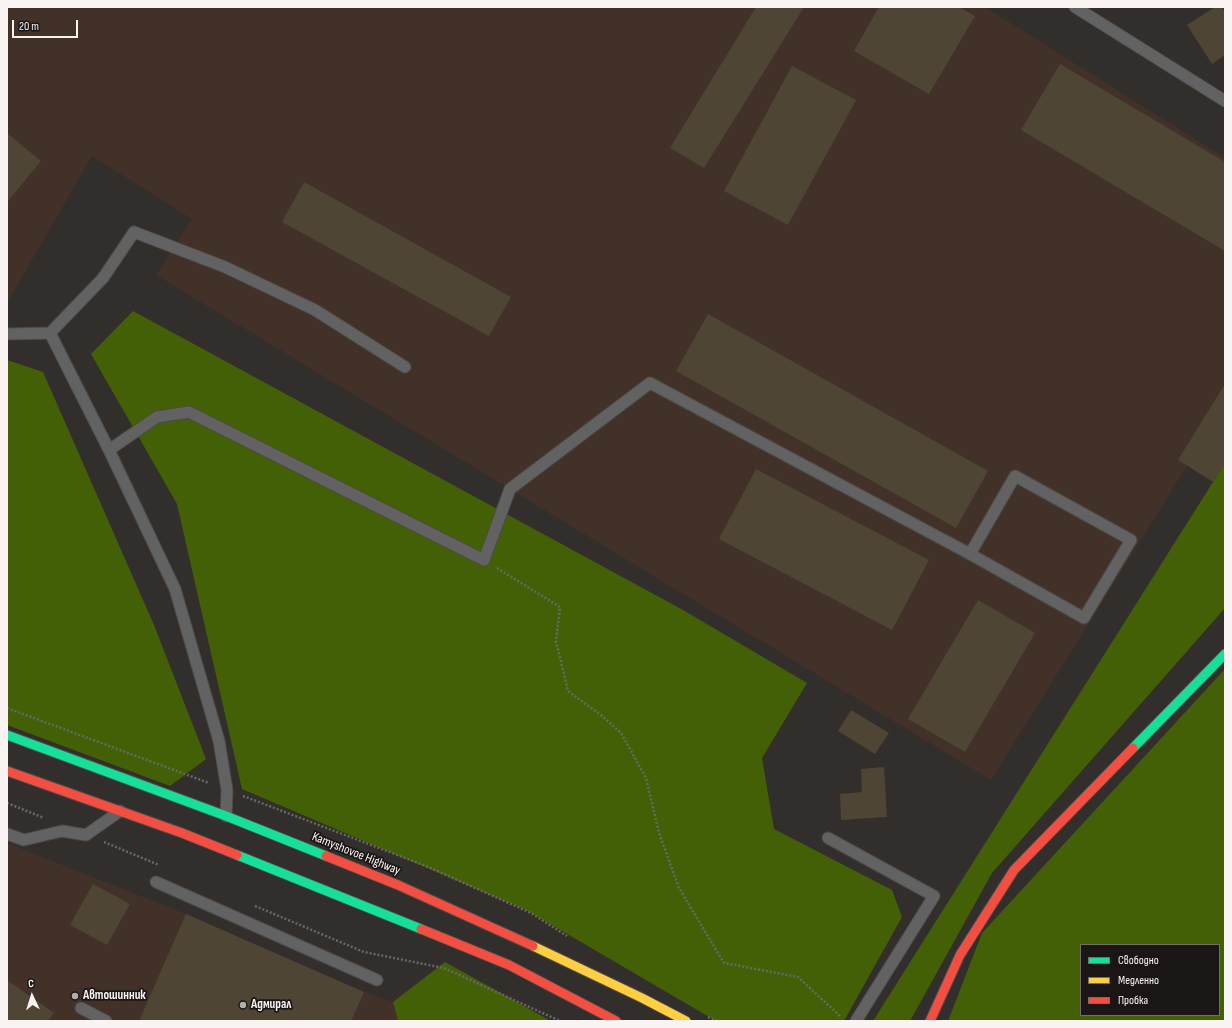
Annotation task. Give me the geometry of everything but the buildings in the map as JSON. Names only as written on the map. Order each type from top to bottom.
[{"type":"main road","points":[[930,1021],[960,955],[1014,870],[1225,654]]},
{"type":"main road","name":"Kamyshovoe Highway","points":[[7,735],[226,816],[398,885],[530,945],[642,998],[686,1021]]},
{"type":"main road","points":[[7,771],[189,836],[509,965],[616,1021]]},
{"type":"lane","points":[[1075,7],[1225,101]]},
{"type":"lane","points":[[7,334],[50,333],[103,278],[134,232],[225,267],[315,310],[405,367]]},
{"type":"lane","points":[[50,333],[110,450],[175,589],[219,741],[227,790],[226,816]]},
{"type":"lane","points":[[110,450],[157,418],[189,412],[484,560],[510,489],[650,383],[970,554],[1084,618],[1131,540],[1015,476],[970,554]]},
{"type":"lane","points":[[7,834],[24,840],[62,831],[86,835],[120,811]]},
{"type":"lane","points":[[828,838],[934,896],[856,1021]]},
{"type":"lane","points":[[156,882],[377,980]]},
{"type":"lane","points":[[81,1008],[106,1021]]},
{"type":"path","points":[[484,560],[560,607],[556,641],[568,691],[601,715],[621,733],[646,778],[659,833],[679,888],[724,963],[798,977],[845,1021]]},
{"type":"path","points":[[86,835],[164,867]]},
{"type":"path","points":[[250,903],[364,952],[444,968],[560,1021]]},
{"type":"shaded area","points":[[7,7],[985,7],[1225,158],[1225,405],[991,780],[156,275],[192,219],[92,156],[7,303]]},
{"type":"shaded area","points":[[7,843],[186,914],[364,992],[393,1002],[398,1021],[7,1021]]},
{"type":"green space","points":[[133,311],[683,610],[807,683],[762,758],[774,829],[892,890],[902,917],[844,1021],[716,1021],[528,911],[242,789],[177,504],[91,354]]},
{"type":"green space","points":[[7,360],[43,372],[154,625],[206,759],[170,786],[7,725]]},
{"type":"green space","points":[[1225,463],[1225,608],[992,873],[910,1021],[873,1021]]},
{"type":"green space","points":[[1225,669],[1225,1021],[948,1021],[982,933]]},
{"type":"green space","points":[[445,962],[551,1021],[398,1021],[393,1002]]},
{"type":"traffic: fast","points":[[1133,748],[1225,654]]},
{"type":"traffic: fast","points":[[7,735],[226,816],[326,856]]},
{"type":"traffic: fast","points":[[237,855],[421,929]]},
{"type":"traffic: slow","points":[[533,946],[642,998],[686,1021]]},
{"type":"traffic: jam","points":[[930,1021],[960,955],[1014,870],[1133,748]]},
{"type":"traffic: jam","points":[[7,771],[182,833],[237,855]]},
{"type":"traffic: jam","points":[[326,856],[398,885],[533,946]]},
{"type":"traffic: jam","points":[[421,929],[509,965],[616,1021]]},
{"type":"place","name":"Автошинник","points":[[75,996]]},
{"type":"place","name":"Адмирал","points":[[243,1005]]}]
